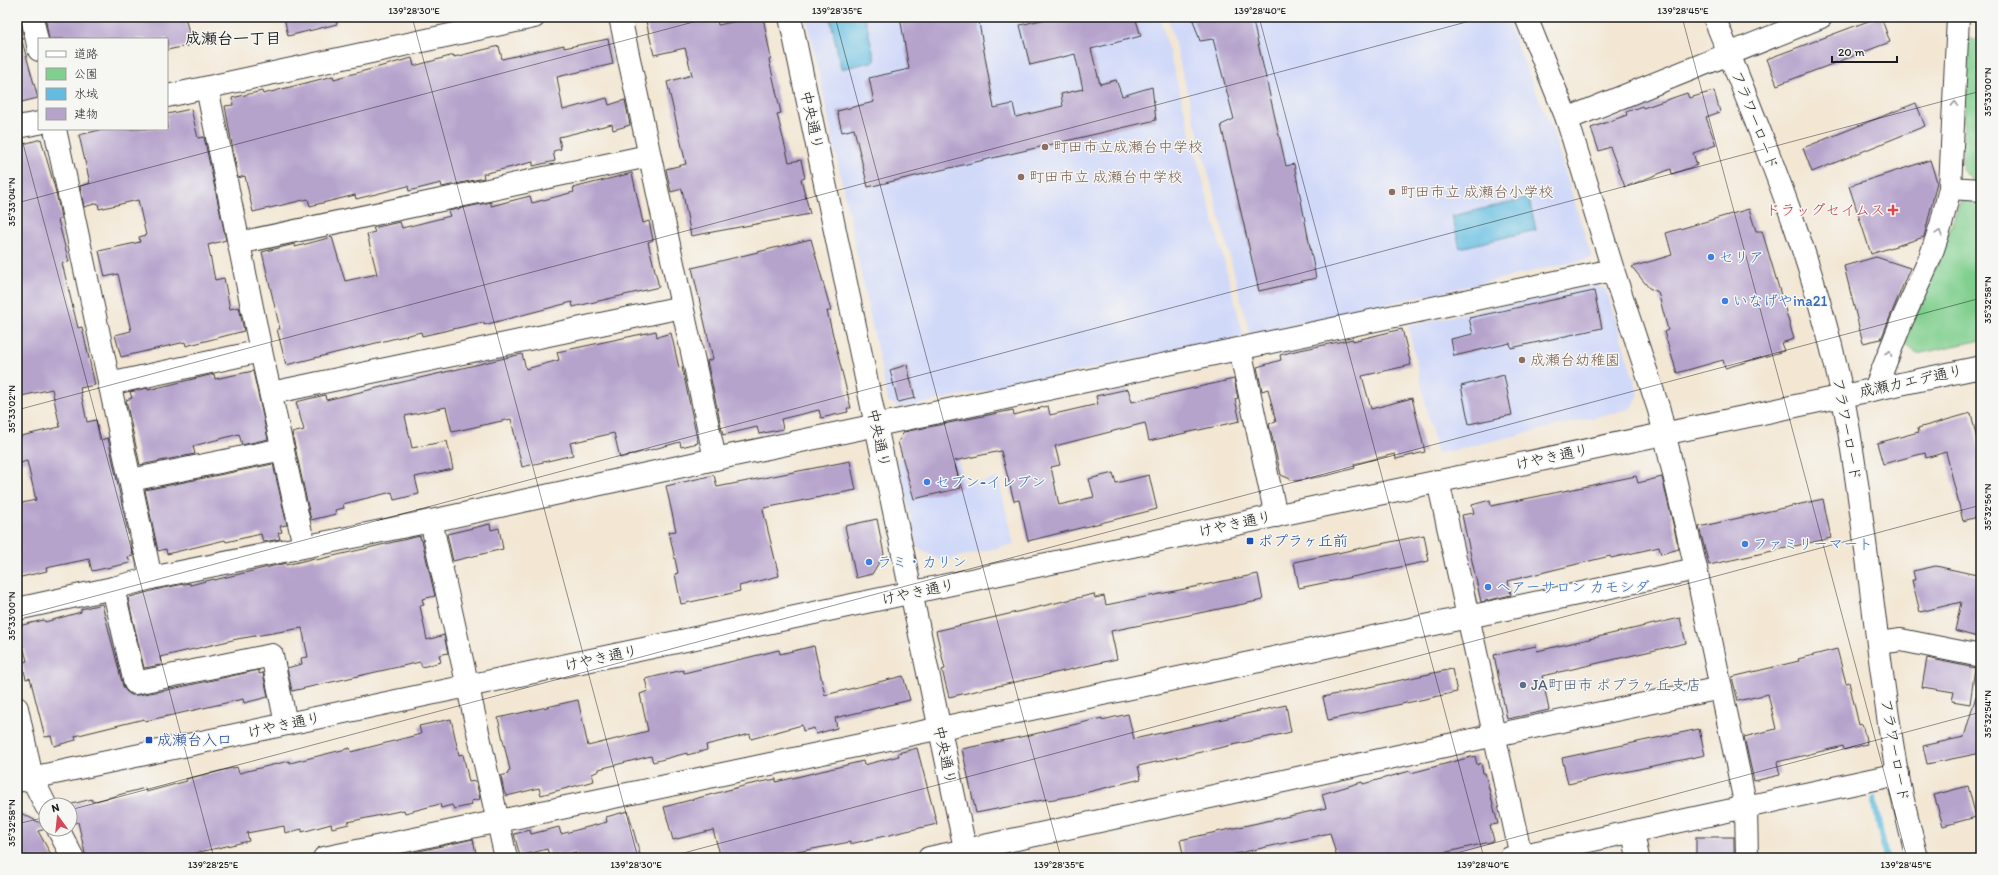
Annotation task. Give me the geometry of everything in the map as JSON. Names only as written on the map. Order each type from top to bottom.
[{"type":"street","points":[[32,17],[38,45]]},
{"type":"street","points":[[168,96],[534,17]]},
{"type":"street","points":[[620,17],[648,156],[715,459]]},
{"type":"street","name":"中央通り","points":[[790,17],[967,854]]},
{"type":"street","points":[[1526,17],[1567,119],[1613,270],[1660,410],[1696,569],[1746,807],[1747,858]]},
{"type":"street","name":"フラワーロード","points":[[1714,17],[1770,156],[1808,261],[1842,396],[1849,431],[1878,643],[1898,774],[1916,858]]},
{"type":"street","points":[[1567,119],[1821,17]]},
{"type":"street","points":[[1875,389],[1901,323],[1930,258],[1941,225],[1950,188],[1954,136],[1958,17]]},
{"type":"street","points":[[207,88],[261,351],[304,546]]},
{"type":"street","points":[[17,127],[38,123]]},
{"type":"street","points":[[55,130],[151,578]]},
{"type":"street","points":[[240,243],[648,156]]},
{"type":"street","points":[[1950,188],[1981,190]]},
{"type":"street","points":[[17,609],[151,578],[431,521],[715,459],[1613,270]]},
{"type":"street","points":[[270,393],[682,307]]},
{"type":"street","points":[[1240,349],[1276,516]]},
{"type":"street","points":[[109,384],[261,351]]},
{"type":"street","name":"成瀬カエデ通り","points":[[1842,396],[1981,367]]},
{"type":"street","name":"けやき通り","points":[[24,780],[1842,396]]},
{"type":"street","points":[[131,480],[283,449]]},
{"type":"street","points":[[1438,481],[1495,735],[1515,857],[1898,774]]},
{"type":"street","points":[[431,521],[506,858]]},
{"type":"street","points":[[324,858],[1696,569]]},
{"type":"street","points":[[113,588],[135,683],[272,655],[286,724]]},
{"type":"street","points":[[1878,643],[1901,640],[1981,656]]},
{"type":"street","points":[[929,858],[967,854],[1495,735],[1721,688]]},
{"type":"street","points":[[17,708],[24,780],[38,797]]},
{"type":"street","points":[[1633,832],[1638,858]]},
{"type":"street","points":[[62,837],[73,858]]},
{"type":"shaded area","name":"町田市立 成瀬台中学校","points":[[807,17],[1160,17],[1244,337],[900,408],[888,401]]},
{"type":"shaded area","name":"町田市立 成瀬台小学校","points":[[1168,17],[1505,17],[1551,127],[1592,258],[1250,335]]},
{"type":"shaded area","name":"成瀬台幼稚園","points":[[1597,285],[1606,290],[1639,395],[1630,409],[1437,454],[1408,326]]},
{"type":"shaded area","points":[[955,444],[964,486],[998,478],[1014,544],[941,561],[918,547],[897,458]]},
{"type":"green space","points":[[1967,39],[1981,39],[1981,181],[1972,180],[1962,170]]},
{"type":"green space","points":[[1981,200],[1981,340],[1917,354],[1904,343],[1942,253],[1960,201]]},
{"type":"water","points":[[830,17],[865,17],[875,61],[841,69]]},
{"type":"water","points":[[1529,198],[1536,230],[1460,248],[1452,216]]},
{"type":"building","points":[[45,17],[185,17],[192,45],[168,50],[168,38],[49,38]]},
{"type":"building","points":[[284,17],[336,17],[337,24],[288,36]]},
{"type":"building","points":[[645,17],[716,17],[718,25],[755,17],[763,17],[771,59],[769,60],[781,113],[777,114],[789,162],[801,160],[805,178],[801,179],[810,214],[691,236],[682,189],[671,192],[666,169],[686,164],[667,82],[692,75],[685,48],[654,55]]},
{"type":"building","points":[[900,17],[978,17],[994,108],[1013,104],[1016,117],[1063,106],[1061,94],[1083,89],[1075,54],[1030,65],[1020,25],[1054,17],[1135,17],[1141,36],[1091,49],[1100,84],[1116,80],[1122,96],[1152,87],[1156,120],[868,187],[854,129],[842,132],[837,111],[874,102],[869,78],[909,69]]},
{"type":"building","points":[[1214,17],[1252,17],[1286,166],[1294,164],[1316,278],[1259,291],[1221,125],[1234,119],[1213,39],[1200,41],[1193,20]]},
{"type":"building","points":[[1881,17],[1890,42],[1777,85],[1767,59]]},
{"type":"building","points":[[20,20],[24,39],[17,39],[17,21]]},
{"type":"building","points":[[608,39],[613,64],[557,77],[563,110],[607,98],[609,105],[625,100],[630,125],[613,130],[612,124],[559,137],[561,149],[553,151],[555,161],[533,166],[533,162],[483,174],[484,178],[442,187],[441,183],[409,191],[408,186],[356,199],[355,195],[310,206],[308,199],[253,212],[245,176],[238,178],[225,106],[233,105],[232,98],[262,91],[263,94],[333,76],[334,79],[412,58],[414,66],[454,55],[454,57],[499,46],[502,59],[564,45],[564,48]]},
{"type":"building","points":[[17,41],[22,41],[38,98],[17,103]]},
{"type":"building","points":[[1714,91],[1720,112],[1706,117],[1716,145],[1693,153],[1697,165],[1672,174],[1671,169],[1625,187],[1610,147],[1599,151],[1591,128],[1627,115],[1626,112],[1642,106],[1643,108],[1687,93],[1689,98]]},
{"type":"building","points":[[1916,103],[1925,126],[1812,172],[1803,148]]},
{"type":"building","points":[[191,109],[198,138],[204,137],[226,240],[208,245],[215,280],[224,278],[230,309],[239,307],[244,331],[186,346],[185,342],[121,357],[115,335],[131,331],[118,274],[105,277],[99,251],[140,242],[139,237],[146,235],[138,200],[99,209],[98,203],[84,207],[80,186],[90,183],[79,135],[100,130],[168,130],[168,114]]},
{"type":"building","points":[[41,139],[56,192],[61,219],[58,220],[69,262],[62,263],[78,328],[82,327],[95,385],[80,388],[87,422],[96,420],[100,440],[108,438],[133,556],[128,557],[130,563],[92,571],[89,559],[46,568],[47,571],[17,578],[17,504],[36,500],[27,461],[17,464],[17,437],[60,427],[52,389],[17,397],[17,146]]},
{"type":"building","points":[[1930,160],[1937,182],[1924,237],[1871,254],[1849,186]]},
{"type":"building","points":[[632,173],[643,223],[649,221],[653,240],[648,242],[659,287],[573,307],[572,302],[484,325],[484,322],[422,336],[421,332],[286,365],[277,329],[280,329],[262,252],[295,244],[295,247],[332,237],[345,281],[377,274],[367,234],[375,232],[373,228],[400,222],[402,228],[450,216],[448,211],[491,202],[491,206],[530,196],[532,203],[574,192],[573,188]]},
{"type":"building","points":[[1749,209],[1756,231],[1762,231],[1794,339],[1781,343],[1784,351],[1725,368],[1723,360],[1677,373],[1664,332],[1668,330],[1658,292],[1649,288],[1632,267],[1672,255],[1666,233]]},
{"type":"building","points":[[811,239],[831,311],[827,311],[851,408],[847,408],[848,412],[821,418],[819,410],[781,419],[783,429],[759,434],[757,427],[723,435],[707,361],[713,359],[692,268]]},
{"type":"building","points":[[1876,257],[1910,268],[1881,339],[1863,343],[1844,266]]},
{"type":"building","points":[[1594,291],[1602,328],[1511,348],[1510,343],[1454,356],[1451,339],[1473,334],[1469,318]]},
{"type":"building","points":[[1402,329],[1411,365],[1362,376],[1371,409],[1412,398],[1425,452],[1396,459],[1395,454],[1354,464],[1355,468],[1329,475],[1295,481],[1281,475],[1269,424],[1276,422],[1268,389],[1262,391],[1257,367],[1281,360],[1280,355],[1295,351],[1353,339],[1353,341]]},
{"type":"building","points":[[656,331],[657,337],[671,333],[679,368],[682,367],[698,443],[681,447],[680,442],[620,458],[614,433],[570,443],[573,455],[522,467],[511,419],[452,432],[446,407],[405,416],[412,448],[447,441],[453,469],[415,477],[419,494],[394,500],[392,492],[343,504],[344,508],[335,510],[336,514],[311,520],[292,433],[304,430],[296,402],[325,395],[326,400],[522,354],[526,369],[559,360],[557,352]]},
{"type":"building","points":[[907,365],[915,398],[898,402],[890,370]]},
{"type":"building","points":[[253,371],[268,439],[242,445],[239,434],[193,446],[195,454],[140,465],[126,400],[132,398],[130,392],[147,388],[148,390],[214,374],[215,379]]},
{"type":"building","points":[[1504,375],[1512,415],[1469,424],[1461,386]]},
{"type":"building","points":[[1234,379],[1238,398],[1235,399],[1240,421],[1149,441],[1145,423],[1055,446],[1060,465],[1051,467],[1059,505],[1094,497],[1089,479],[1113,473],[1116,483],[1149,475],[1157,509],[1028,541],[1019,500],[1014,501],[1001,451],[954,461],[961,488],[914,499],[898,442],[904,432],[1013,410],[1014,415],[1048,406],[1050,415],[1098,404],[1096,396],[1128,389],[1132,402]]},
{"type":"building","points":[[1971,413],[1981,458],[1981,516],[1963,521],[1946,452],[1926,458],[1925,453],[1883,464],[1877,443],[1919,432],[1918,428]]},
{"type":"building","points":[[850,461],[856,490],[764,508],[763,510],[779,576],[739,586],[740,591],[681,604],[675,574],[678,573],[669,532],[676,531],[666,486],[714,475],[717,487]]},
{"type":"building","points":[[273,464],[287,525],[280,526],[282,532],[278,533],[280,539],[263,542],[261,534],[226,542],[225,540],[167,554],[166,549],[158,551],[145,490]]},
{"type":"building","points":[[1636,476],[1638,483],[1662,477],[1679,549],[1661,554],[1659,547],[1611,558],[1610,556],[1508,581],[1511,595],[1481,602],[1462,515],[1474,513],[1472,505],[1490,500],[1491,506]]},
{"type":"building","points":[[1823,499],[1831,538],[1709,565],[1699,527]]},
{"type":"building","points":[[877,519],[884,554],[872,574],[856,578],[845,526]]},
{"type":"building","points":[[490,524],[491,530],[499,528],[503,549],[453,561],[447,534]]},
{"type":"building","points":[[1424,535],[1429,561],[1299,588],[1294,562]]},
{"type":"building","points":[[420,536],[435,596],[422,599],[424,605],[420,606],[427,640],[444,635],[448,653],[439,655],[441,662],[422,667],[420,662],[292,691],[287,668],[302,664],[301,658],[308,657],[302,628],[237,639],[160,657],[161,665],[144,668],[128,599],[130,597],[163,588],[190,583],[190,585],[286,563],[286,565],[315,558],[316,560]]},
{"type":"building","points":[[1936,566],[1981,576],[1981,638],[1955,631],[1961,602],[1920,612],[1912,580],[1915,580],[1913,571]]},
{"type":"building","points":[[1258,574],[1263,600],[1111,631],[1117,659],[949,697],[942,670],[945,669],[936,631],[1094,594],[1095,598],[1104,596],[1106,605]]},
{"type":"building","points":[[102,604],[123,686],[131,695],[167,690],[259,670],[259,674],[263,673],[268,697],[244,703],[243,699],[145,721],[144,719],[75,736],[76,740],[54,746],[51,736],[45,737],[30,678],[26,679],[22,662],[27,661],[18,626],[44,620],[45,622],[81,612],[81,609]]},
{"type":"building","points":[[1680,618],[1686,643],[1542,676],[1549,710],[1507,719],[1494,655],[1536,646],[1537,651]]},
{"type":"building","points":[[814,646],[825,695],[903,676],[910,700],[835,718],[837,728],[816,734],[814,728],[803,731],[802,725],[751,739],[750,734],[706,745],[707,750],[687,755],[687,753],[653,762],[651,756],[599,769],[599,771],[592,774],[594,781],[541,795],[539,788],[507,796],[504,792],[501,776],[508,774],[508,771],[510,770],[498,718],[578,700],[588,746],[648,731],[640,694],[648,691],[645,679],[683,670],[684,673],[779,650],[780,654]]},
{"type":"building","points":[[1837,649],[1846,683],[1849,682],[1859,725],[1862,724],[1867,744],[1844,750],[1843,746],[1777,762],[1780,775],[1754,781],[1744,737],[1776,729],[1768,694],[1738,701],[1732,677],[1799,661],[1798,659]]},
{"type":"building","points":[[1927,658],[1975,668],[1970,704],[1952,701],[1954,692],[1922,687]]},
{"type":"building","points":[[1452,669],[1457,692],[1328,720],[1323,697]]},
{"type":"building","points":[[1976,696],[1981,697],[1981,753],[1927,764],[1923,746],[1964,737]]},
{"type":"building","points":[[1286,705],[1291,732],[1138,766],[1141,779],[1072,796],[1048,799],[976,813],[962,749],[1102,718],[1102,720],[1128,714],[1134,739]]},
{"type":"building","points":[[451,719],[459,755],[463,754],[469,782],[476,781],[480,799],[471,801],[472,805],[454,809],[452,805],[441,808],[440,804],[405,813],[404,810],[348,822],[349,824],[332,828],[331,824],[302,832],[302,829],[285,833],[284,826],[247,833],[249,841],[173,858],[86,858],[78,822],[78,802],[92,799],[92,802],[145,788],[146,792],[187,781],[186,779],[237,767],[239,773],[289,761],[290,763],[350,748],[351,752],[421,734],[419,726]]},
{"type":"building","points":[[1699,729],[1705,755],[1568,784],[1562,758]]},
{"type":"building","points":[[917,748],[937,824],[850,844],[850,842],[801,850],[767,858],[721,858],[713,830],[673,840],[664,807],[747,785],[776,779],[776,782],[863,761],[864,765],[899,756],[898,753]]},
{"type":"building","points":[[1475,756],[1477,765],[1481,763],[1483,773],[1485,773],[1498,824],[1490,825],[1494,841],[1422,858],[1337,858],[1330,833],[1217,858],[1184,858],[1180,840],[1326,808],[1322,794],[1362,782],[1363,784],[1410,771],[1411,773]]},
{"type":"building","points":[[1968,786],[1976,817],[1943,826],[1934,795]]},
{"type":"building","points":[[17,811],[38,822],[38,837],[41,837],[53,858],[17,858]]},
{"type":"building","points":[[628,811],[641,858],[576,858],[575,852],[560,857],[558,853],[549,855],[547,849],[520,856],[514,834],[530,830],[531,834],[559,827],[561,834],[607,822],[606,817]]},
{"type":"building","points":[[1696,837],[1734,837],[1734,858],[1696,858]]},
{"type":"building","points":[[473,839],[477,858],[416,858],[415,852]]},
{"type":"waterway","points":[[1874,800],[1886,858]]},
{"type":"place","name":"町田市立成瀬台中学校","points":[[1045,147]]},
{"type":"place","name":"町田市立 成瀬台中学校","points":[[1021,177]]},
{"type":"place","name":"町田市立 成瀬台小学校","points":[[1392,192]]},
{"type":"place","name":"ドラッグセイムス","points":[[1893,210]]},
{"type":"place","name":"セリア","points":[[1711,257]]},
{"type":"place","name":"いなげやina21","points":[[1725,301]]},
{"type":"place","name":"成瀬台幼稚園","points":[[1522,360]]},
{"type":"place","name":"セブン-イレブン","points":[[927,482]]},
{"type":"place","name":"ポプラヶ丘前","points":[[1250,541]]},
{"type":"place","name":"ファミリーマート","points":[[1745,544]]},
{"type":"place","name":"ラミ・カリン","points":[[869,562]]},
{"type":"place","name":"ヘアーサロン カモシダ","points":[[1488,587]]},
{"type":"place","name":"JA町田市 ポプラヶ丘支店","points":[[1523,685]]},
{"type":"place","name":"成瀬台入口","points":[[149,740]]},
{"type":"district","name":"成瀬台一丁目","points":[[233,38]]}]
